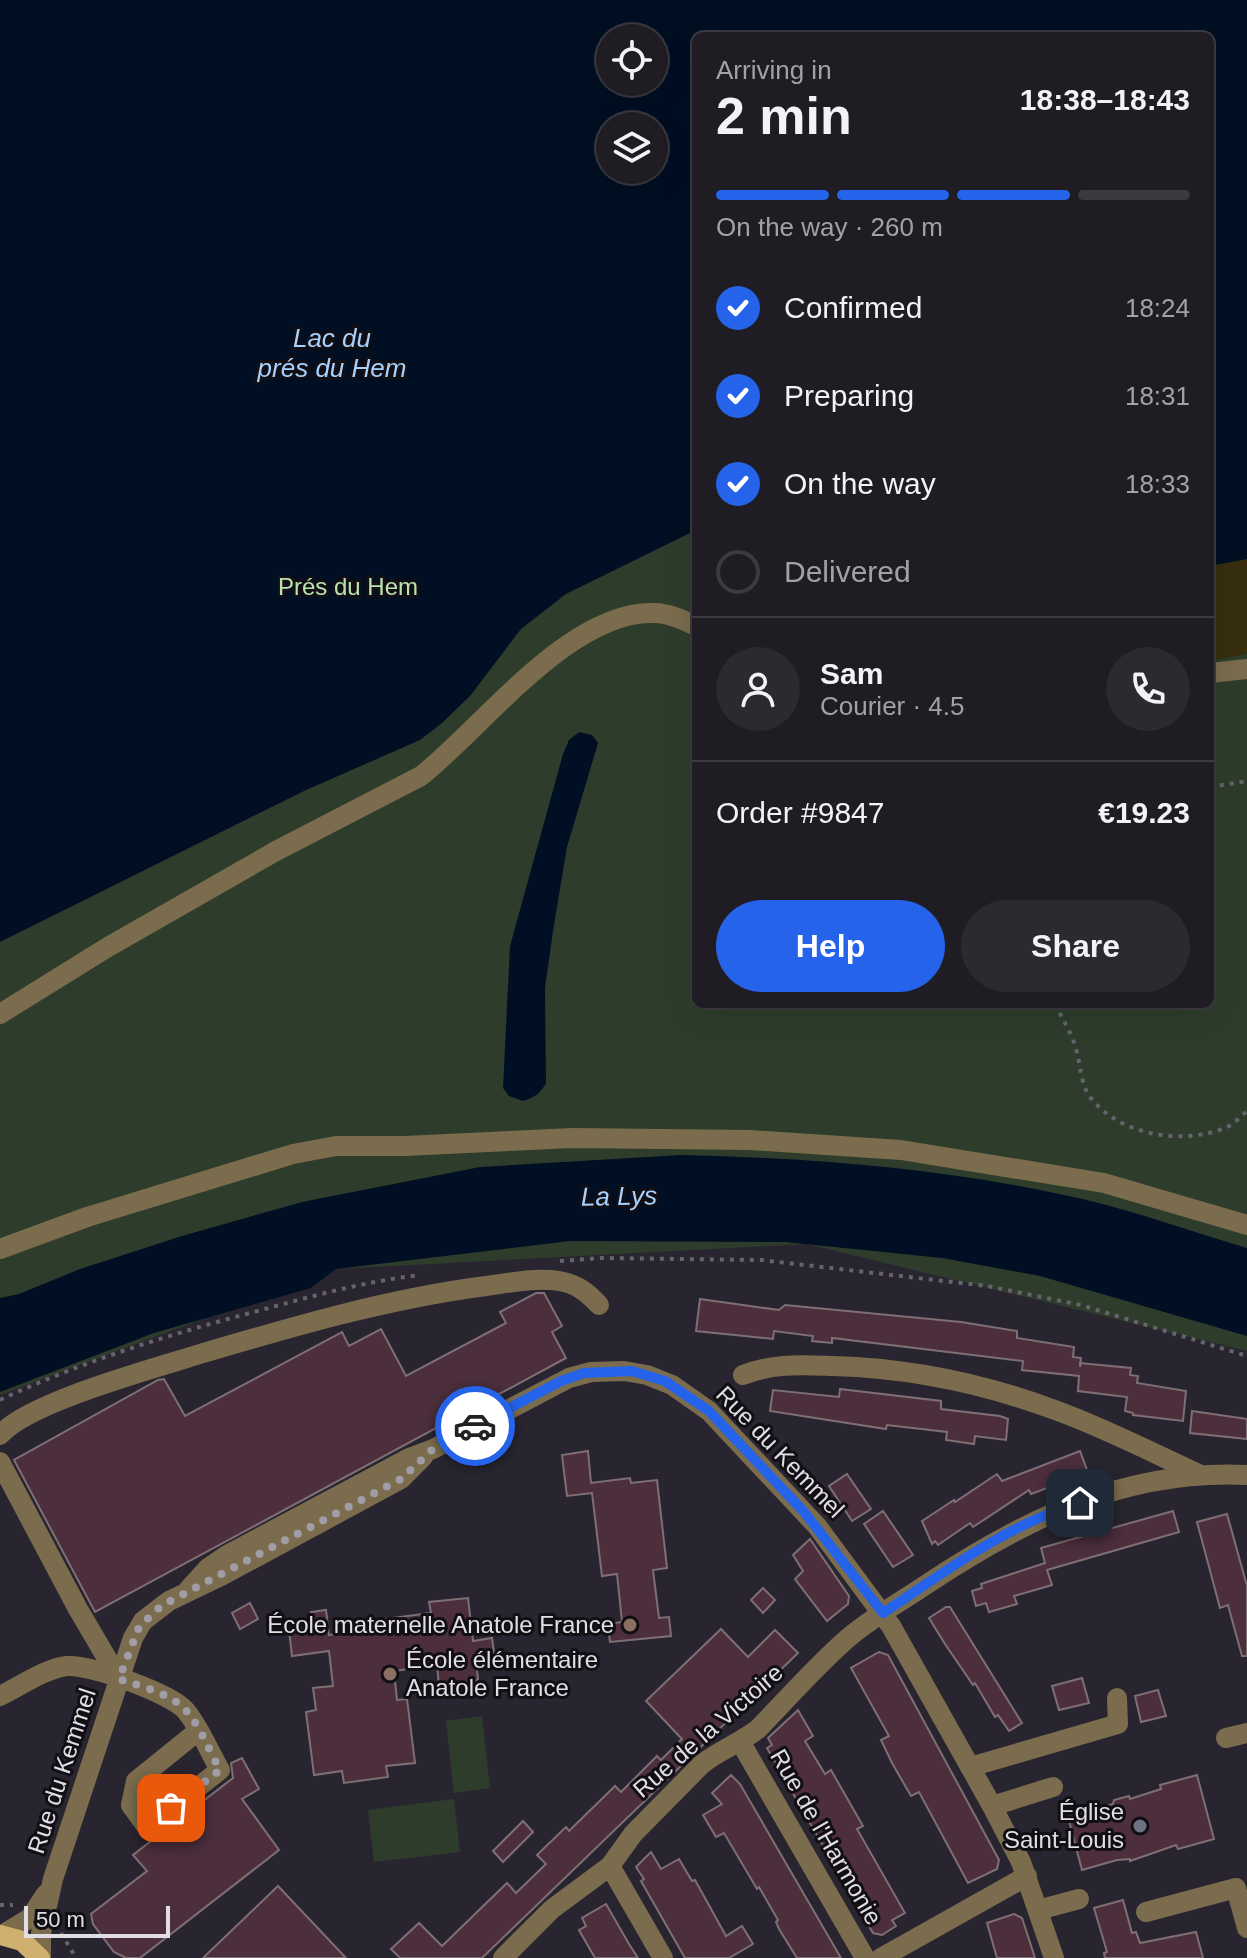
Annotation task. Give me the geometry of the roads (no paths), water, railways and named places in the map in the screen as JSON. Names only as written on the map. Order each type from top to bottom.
[{"type":"main road","points":[[1,1935],[22,1941],[40,1958]]},
{"type":"street","points":[[0,1014],[108,947],[276,851],[421,776],[525,679],[580,636],[632,614],[657,612],[692,625]]},
{"type":"street","points":[[1214,673],[1247,669]]},
{"type":"street","points":[[0,1249],[87,1217],[293,1154],[336,1146],[573,1138],[750,1140],[901,1150],[1104,1183],[1247,1225]]},
{"type":"street","points":[[0,1435],[26,1417],[120,1379],[382,1303],[469,1288],[558,1280],[584,1289],[599,1305]]},
{"type":"street","points":[[743,1375],[783,1365],[826,1365],[891,1370],[959,1383],[1055,1410],[1201,1475]]},
{"type":"street","name":"Rue du Kemmel","points":[[40,1958],[41,1933],[53,1879],[133,1638],[143,1621],[188,1590],[208,1568],[227,1555],[409,1458],[433,1449],[561,1381],[584,1373],[632,1371],[665,1381],[709,1411],[824,1535],[883,1613],[992,1806],[1027,1876],[1054,1958]]},
{"type":"street","points":[[0,1462],[119,1679]]},
{"type":"street","name":"Rue de la Victoire","points":[[503,1958],[552,1909],[610,1866],[633,1834],[702,1764],[741,1743],[851,1636],[967,1557],[1041,1517],[1143,1484],[1201,1475],[1247,1475]]},
{"type":"street","name":"Rue du Kemmel","points":[[0,1696],[49,1671],[84,1667],[168,1697],[186,1710],[198,1731]]},
{"type":"street","points":[[970,1767],[1118,1724],[1117,1698]]},
{"type":"street","points":[[198,1731],[220,1770],[147,1827],[131,1805],[136,1781],[198,1731]]},
{"type":"street","points":[[1226,1738],[1247,1733]]},
{"type":"street","name":"Rue de l'Harmonie","points":[[741,1743],[865,1958]]},
{"type":"street","points":[[992,1806],[1053,1787]]},
{"type":"street","points":[[610,1866],[663,1958]]},
{"type":"street","points":[[881,1958],[1027,1876]]},
{"type":"street","name":"Rue du Kemmel","points":[[1,1935],[30,1918],[53,1879]]},
{"type":"street","points":[[1146,1912],[1242,1884],[1247,1928]]},
{"type":"street","points":[[1038,1910],[1079,1899]]},
{"type":"water","name":"Lac du prés du Hem","points":[[0,0],[1247,0],[1247,559],[1214,565],[1214,32],[692,32],[692,532],[566,594],[521,629],[470,696],[420,740],[304,791],[0,942]]},
{"type":"water","points":[[579,732],[592,735],[598,743],[567,847],[553,931],[545,988],[546,1084],[538,1094],[523,1101],[509,1096],[503,1088],[510,946],[563,754],[569,740]]},
{"type":"water","name":"La Lys","points":[[682,1155],[833,1162],[984,1180],[1104,1204],[1247,1248],[1247,1336],[1040,1276],[942,1258],[785,1242],[570,1241],[336,1269],[311,1288],[154,1333],[0,1392],[0,1298],[19,1294],[80,1269],[302,1202],[480,1167]]},
{"type":"place","name":"École maternelle Anatole France","points":[[630,1625]]},
{"type":"place","name":"École élémentaire Anatole France","points":[[390,1674]]},
{"type":"place","name":"Église Saint-Louis","points":[[1140,1826]]},
{"type":"park label","name":"Prés du Hem","points":[[348,587]]}]
